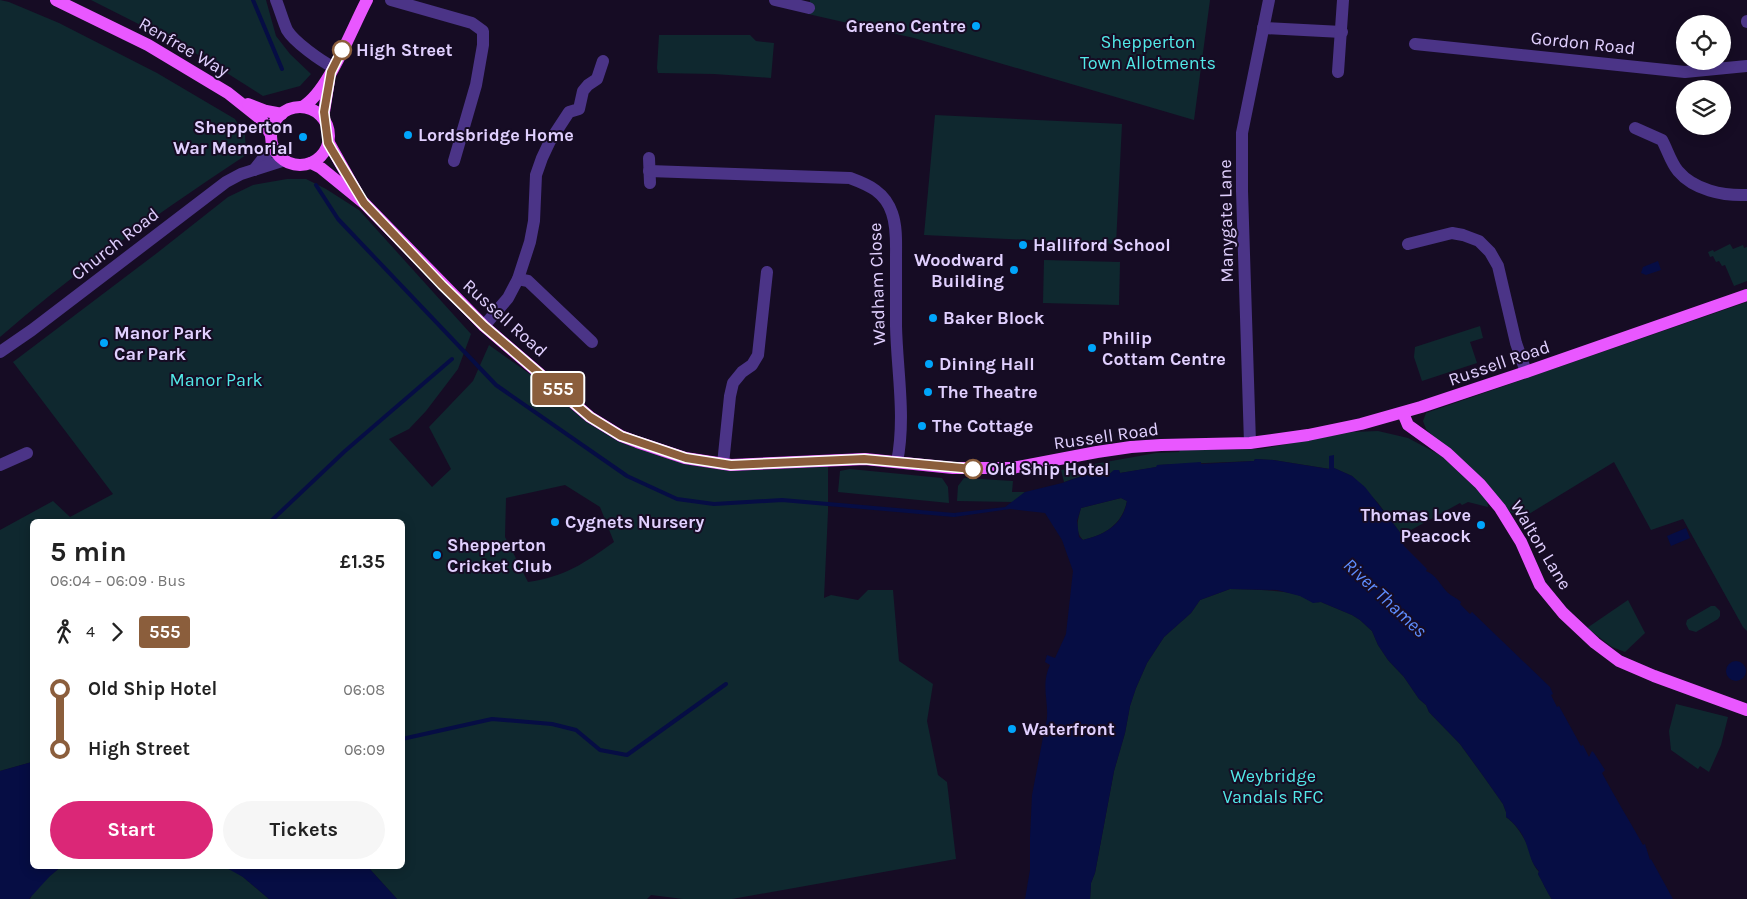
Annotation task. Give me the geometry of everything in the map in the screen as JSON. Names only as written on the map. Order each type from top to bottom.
[{"type":"main road","name":"Renfree Way","points":[[56,0],[148,45],[238,101],[262,120],[272,141]]},
{"type":"main road","points":[[302,107],[316,97],[367,0]]},
{"type":"main road","points":[[324,119],[311,109],[302,107],[294,108],[282,114],[276,120],[272,141],[279,155],[293,164],[301,165],[311,163],[319,158],[328,143],[324,112],[332,69]]},
{"type":"main road","name":"Renfree Way","points":[[238,101],[266,111],[282,114]]},
{"type":"main road","name":"Russell Road","points":[[328,143],[364,203]]},
{"type":"main road","name":"Russell Road","points":[[311,163],[326,171],[364,203],[484,326],[590,417],[621,436],[637,442],[686,458],[723,464],[744,465],[864,459],[973,469],[1012,468],[1097,452],[1131,448],[1161,445],[1250,443],[1308,435],[1403,413],[1747,295]]},
{"type":"main road","name":"Walton Lane","points":[[1403,413],[1408,425],[1447,454],[1480,484],[1500,508],[1518,535],[1540,585],[1563,613],[1595,643],[1619,661],[1747,710]]},
{"type":"street","points":[[276,0],[292,36],[332,69]]},
{"type":"street","points":[[391,0],[472,23],[483,31],[483,45],[476,85],[454,161]]},
{"type":"street","points":[[775,0],[809,8]]},
{"type":"street","name":"Manygate Lane","points":[[1250,443],[1242,133],[1268,0]]},
{"type":"street","points":[[1338,72],[1343,0]]},
{"type":"street","points":[[1263,28],[1342,32]]},
{"type":"street","name":"Gordon Road","points":[[1415,44],[1685,72],[1747,66]]},
{"type":"street","points":[[484,326],[508,298],[518,278],[530,242],[534,222],[536,175],[550,141],[570,112],[579,109],[583,91],[588,84],[597,79],[603,61]]},
{"type":"street","points":[[1635,128],[1662,140],[1677,170],[1689,182],[1712,192],[1747,195]]},
{"type":"street","name":"Church Road","points":[[254,170],[272,141]]},
{"type":"street","name":"Wadham Close","points":[[649,158],[649,177],[850,178],[868,185],[882,195],[892,212],[896,230],[896,329],[902,426],[901,445],[897,462]]},
{"type":"street","name":"Church Road","points":[[0,352],[32,330],[226,182],[285,160]]},
{"type":"street","points":[[1408,244],[1452,233],[1479,241],[1490,252],[1498,266],[1516,343],[1526,372]]},
{"type":"street","points":[[723,464],[733,383],[742,372],[752,365],[758,356],[767,272]]},
{"type":"street","points":[[518,278],[528,280],[592,342]]},
{"type":"street","points":[[0,465],[27,453]]},
{"type":"green space","points":[[0,0],[59,23],[157,73],[235,119],[245,135],[246,155],[120,242],[59,288],[0,337]]},
{"type":"green space","points":[[91,0],[266,0],[276,36],[290,54],[311,74],[300,86],[263,96],[192,51]]},
{"type":"green space","name":"Shepperton Town Allotments","points":[[810,0],[1210,0],[1194,120],[914,38],[808,14]]},
{"type":"green space","points":[[659,35],[750,35],[756,41],[774,43],[771,78],[658,73]]},
{"type":"green space","points":[[935,115],[1122,124],[1116,244],[924,235]]},
{"type":"green space","name":"Manor Park","points":[[287,179],[306,179],[326,189],[359,210],[471,334],[458,369],[426,411],[409,429],[389,439],[432,487],[451,469],[429,427],[473,381],[489,345],[590,417],[685,458],[828,461],[824,598],[831,595],[858,600],[868,590],[893,590],[899,661],[933,684],[927,721],[938,775],[947,782],[956,859],[732,899],[683,899],[651,895],[647,899],[397,899],[370,869],[405,869],[405,519],[30,519],[30,763],[0,771],[0,530],[53,501],[70,517],[113,494],[13,362],[228,197],[253,185]],"holes":[[[565,485],[600,507],[614,542],[574,568],[553,577],[528,582],[505,537],[506,498]]]},
{"type":"green space","points":[[1730,244],[1733,249],[1743,245],[1744,248],[1747,247],[1747,281],[1734,286],[1725,265],[1722,266],[1719,261],[1716,262],[1713,256],[1710,257],[1708,252],[1713,250],[1714,252]]},
{"type":"green space","points":[[1044,260],[1120,262],[1119,305],[1043,303]]},
{"type":"green space","points":[[1747,302],[1747,631],[1683,519],[1651,530],[1614,462],[1524,517],[1510,512],[1426,429],[1423,421],[1426,413]]},
{"type":"green space","points":[[1480,326],[1483,338],[1470,342],[1477,363],[1422,381],[1414,357],[1415,347]]},
{"type":"green space","points":[[1378,431],[1408,438],[1442,456],[1487,499],[1488,507],[1468,502],[1462,505],[1460,503],[1402,535],[1378,503],[1352,476],[1334,468],[1334,455],[1330,469],[1255,459],[1254,461],[1158,465],[1157,467],[1120,473],[1119,470],[1115,470],[1107,476],[1085,475],[1064,482],[1061,470],[1156,453],[1179,452],[1180,450],[1261,449],[1352,432]]},
{"type":"green space","points":[[850,469],[942,478],[948,487],[949,503],[838,492],[840,471]]},
{"type":"green space","points":[[964,478],[1013,481],[1012,492],[1025,492],[1013,502],[957,501],[958,486]]},
{"type":"green space","points":[[1121,498],[1127,501],[1121,517],[1116,523],[1105,532],[1083,540],[1078,533],[1081,508]]},
{"type":"green space","name":"Weybridge Vandals RFC","points":[[1230,589],[1273,591],[1298,595],[1352,615],[1372,631],[1378,645],[1388,660],[1404,677],[1419,699],[1426,705],[1429,712],[1460,744],[1503,804],[1506,817],[1515,825],[1526,842],[1534,865],[1539,872],[1538,874],[1552,899],[1090,899],[1091,883],[1095,873],[1114,771],[1125,733],[1130,706],[1147,663],[1164,637],[1191,613],[1200,600]]},
{"type":"green space","points":[[1628,600],[1645,633],[1625,652],[1612,647],[1587,628]]},
{"type":"green space","points":[[1711,606],[1715,606],[1720,611],[1718,619],[1696,632],[1689,630],[1686,624],[1687,620]]},
{"type":"green space","points":[[1676,704],[1728,717],[1721,745],[1709,772],[1700,766],[1698,769],[1671,750],[1669,731]]},
{"type":"green space","points":[[58,869],[231,869],[269,899],[30,899],[39,885]]},
{"type":"water","points":[[1658,261],[1661,270],[1646,275],[1641,273],[1643,267]]},
{"type":"water","points":[[1136,333],[1152,334],[1151,343],[1147,345],[1147,343],[1135,343]]},
{"type":"water","name":"River Thames","points":[[1334,455],[1334,468],[1352,476],[1365,487],[1402,535],[1400,537],[1404,546],[1427,569],[1426,571],[1435,577],[1447,592],[1461,602],[1460,604],[1470,614],[1472,612],[1550,687],[1553,694],[1551,695],[1557,707],[1559,706],[1581,746],[1583,745],[1589,757],[1592,751],[1594,753],[1605,770],[1602,773],[1643,845],[1645,844],[1650,860],[1673,899],[1552,899],[1538,874],[1539,871],[1533,863],[1524,838],[1516,826],[1506,817],[1503,804],[1460,744],[1429,712],[1426,705],[1419,699],[1404,677],[1388,660],[1378,645],[1372,631],[1352,615],[1321,602],[1313,603],[1300,596],[1277,590],[1230,589],[1200,600],[1191,613],[1164,637],[1147,663],[1130,706],[1125,733],[1114,771],[1095,873],[1091,883],[1090,899],[1025,899],[1030,870],[1032,795],[1047,720],[1045,689],[1050,665],[1045,662],[1047,655],[1055,658],[1066,634],[1073,571],[1062,540],[1045,513],[1010,509],[954,517],[954,513],[1005,507],[1025,492],[1085,475],[1107,476],[1114,470],[1119,470],[1120,473],[1156,467],[1157,465],[1254,461],[1255,459],[1329,469],[1329,456]],"holes":[[[1121,498],[1127,501],[1121,517],[1111,528],[1091,538],[1083,540],[1079,537],[1077,521],[1081,508]]]},
{"type":"water","points":[[1686,528],[1690,538],[1671,546],[1667,536]]},
{"type":"water","points":[[1736,661],[1743,664],[1746,671],[1743,678],[1736,681],[1729,678],[1726,671],[1729,664]]},
{"type":"water","points":[[30,763],[30,869],[58,869],[29,899],[0,899],[0,771]]},
{"type":"water","points":[[228,869],[370,869],[397,899],[269,899],[243,877]]},
{"type":"waterway","points":[[253,0],[282,69]]},
{"type":"waterway","points":[[316,185],[338,219],[496,385],[627,476],[677,499],[714,504],[782,500],[954,515]]},
{"type":"waterway","points":[[273,519],[345,451],[452,359]]},
{"type":"waterway","points":[[405,738],[492,719],[552,724],[576,730],[600,750],[627,755],[726,684]]},
{"type":"bus line","name":"555","points":[[342,50],[331,72],[324,119],[327,127],[328,143],[364,203],[484,326],[590,417],[621,436],[637,442],[686,458],[723,464],[775,464],[864,459],[973,469]]},
{"type":"place","name":"Greeno Centre","points":[[976,26]]},
{"type":"place","name":"High Street","points":[[342,50]]},
{"type":"place","name":"Lordsbridge Home","points":[[408,135]]},
{"type":"place","name":"Shepperton War Memorial","points":[[303,137]]},
{"type":"place","name":"Halliford School","points":[[1023,245]]},
{"type":"place","name":"Woodward Building","points":[[1014,270]]},
{"type":"place","name":"Baker Block","points":[[933,318]]},
{"type":"place","name":"Manor Park Car Park","points":[[104,343]]},
{"type":"place","name":"Philip Cottam Centre","points":[[1092,348]]},
{"type":"place","name":"Dining Hall","points":[[929,364]]},
{"type":"place","name":"The Theatre","points":[[928,392]]},
{"type":"place","name":"The Cottage","points":[[922,426]]},
{"type":"place","name":"Old Ship Hotel","points":[[973,469]]},
{"type":"place","name":"Cygnets Nursery","points":[[555,522]]},
{"type":"place","name":"Thomas Love Peacock","points":[[1481,525]]},
{"type":"place","name":"Shepperton Cricket Club","points":[[437,555]]},
{"type":"place","name":"Waterfront","points":[[1012,729]]}]
